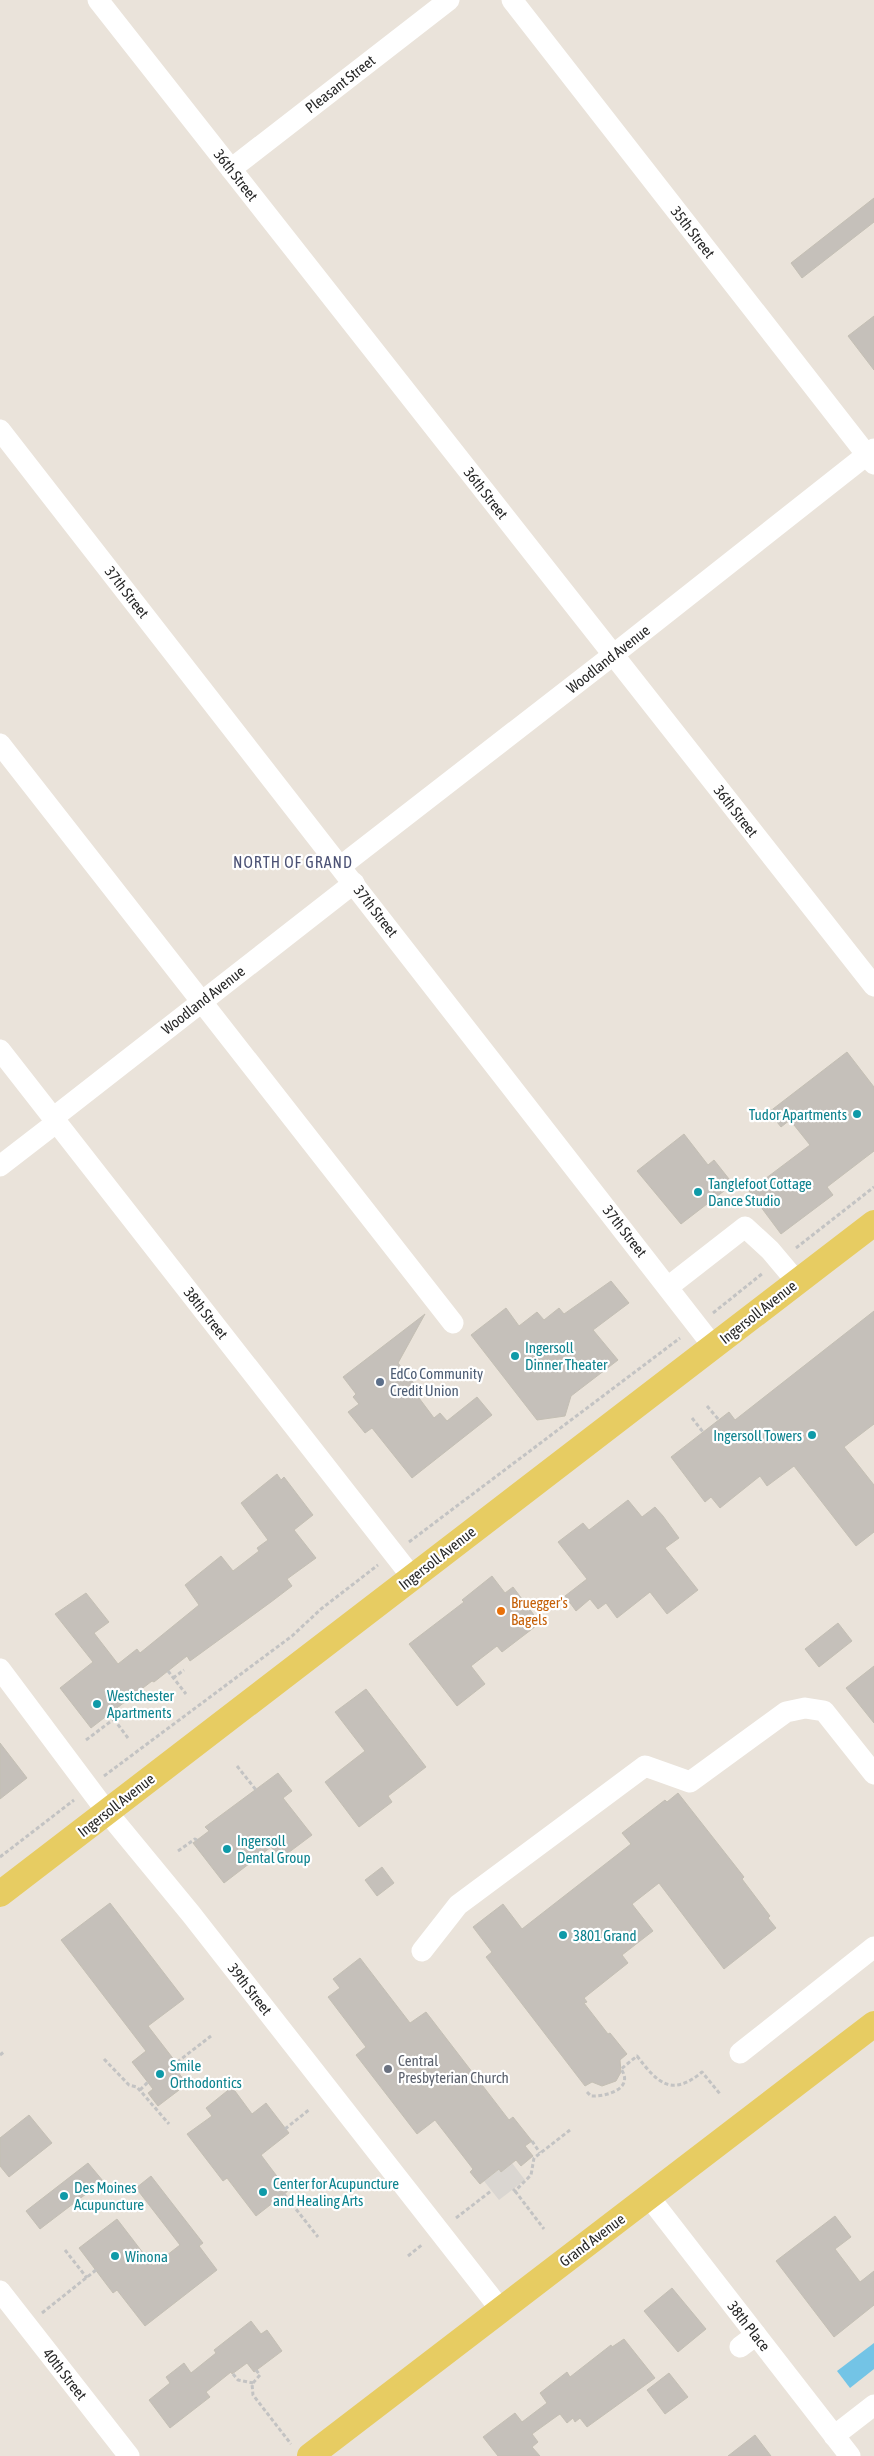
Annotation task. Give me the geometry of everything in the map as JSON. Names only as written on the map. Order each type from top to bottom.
[{"type":"main road","name":"Ingersoll Avenue","points":[[0,1894],[874,1223]]},
{"type":"main road","name":"Grand Avenue","points":[[303,2453],[500,2310],[874,2024]]},
{"type":"street","name":"36th Street","points":[[98,0],[874,986]]},
{"type":"street","name":"Pleasant Street","points":[[231,168],[449,0]]},
{"type":"street","name":"35th Street","points":[[512,0],[872,456]]},
{"type":"street","name":"37th Street","points":[[0,430],[713,1346]]},
{"type":"street","name":"Woodland Avenue","points":[[341,866],[872,456]]},
{"type":"street","points":[[0,744],[453,1324]]},
{"type":"street","name":"Woodland Avenue","points":[[0,1166],[202,1002],[354,883]]},
{"type":"street","name":"38th Street","points":[[0,1050],[412,1577]]},
{"type":"street","points":[[668,1287],[745,1227],[770,1250],[797,1282]]},
{"type":"street","name":"39th Street","points":[[0,1669],[107,1812],[192,1914],[500,2310]]},
{"type":"street","points":[[422,1952],[458,1905],[645,1766],[690,1782],[786,1712],[805,1708],[824,1711],[874,1774]]},
{"type":"street","points":[[740,2053],[874,1947]]},
{"type":"street","name":"38th Place","points":[[649,2197],[748,2341],[850,2456]]},
{"type":"street","name":"40th Street","points":[[0,2291],[129,2456]]},
{"type":"street","points":[[834,2436],[874,2405]]},
{"type":"path","points":[[404,1546],[682,1336]]},
{"type":"path","points":[[708,1406],[719,1420]]},
{"type":"path","points":[[692,1418],[704,1432]]},
{"type":"path","points":[[99,1780],[206,1698],[230,1683],[292,1636],[320,1609],[380,1563]]},
{"type":"path","points":[[173,1678],[184,1670]]},
{"type":"path","points":[[168,1671],[186,1694]]},
{"type":"path","points":[[110,1714],[128,1738]]},
{"type":"path","points":[[86,1740],[114,1719]]},
{"type":"path","points":[[236,1766],[256,1790]]},
{"type":"path","points":[[0,1857],[77,1798]]},
{"type":"path","points":[[178,1852],[195,1839],[197,1840]]},
{"type":"path","points":[[172,2066],[211,2036]]},
{"type":"path","points":[[0,2055],[5,2051]]},
{"type":"path","points":[[587,2092],[591,2096],[601,2096],[614,2092],[621,2086],[624,2080],[624,2074],[620,2069],[637,2056],[653,2076],[661,2082],[670,2086],[683,2084],[702,2072],[720,2094]]},
{"type":"path","points":[[104,2059],[129,2086],[140,2090],[169,2124]]},
{"type":"path","points":[[140,2090],[148,2082]]},
{"type":"path","points":[[286,2129],[310,2109]]},
{"type":"path","points":[[544,2229],[514,2190],[532,2175],[534,2158],[570,2130]]},
{"type":"path","points":[[532,2141],[540,2153]]},
{"type":"path","points":[[439,2231],[492,2191]]},
{"type":"path","points":[[284,2194],[318,2237]]},
{"type":"path","points":[[65,2250],[87,2278]]},
{"type":"path","points":[[41,2313],[96,2270]]},
{"type":"path","points":[[256,2370],[260,2375],[253,2383],[253,2395],[303,2453]]},
{"type":"path","points":[[233,2374],[238,2380],[253,2383]]},
{"type":"shaded area","points":[[512,2163],[525,2180],[499,2200],[484,2181],[499,2169],[501,2171]]},
{"type":"water","points":[[874,2343],[874,2369],[850,2388],[837,2371]]},
{"type":"building","points":[[874,198],[874,222],[802,278],[791,263]]},
{"type":"building","points":[[874,316],[874,370],[848,336]]},
{"type":"building","points":[[847,1052],[874,1087],[874,1151],[827,1187],[833,1195],[781,1234],[749,1191],[810,1145],[790,1120],[781,1127],[769,1112]]},
{"type":"building","points":[[684,1134],[708,1165],[714,1160],[733,1184],[681,1224],[637,1171]]},
{"type":"building","points":[[611,1281],[629,1303],[593,1330],[618,1360],[571,1396],[565,1416],[537,1420],[471,1335],[506,1308],[519,1326],[537,1312],[544,1320],[559,1308],[564,1314]]},
{"type":"building","name":"Ingersoll Towers","points":[[874,1311],[874,1424],[844,1447],[874,1485],[874,1532],[856,1546],[794,1466],[767,1486],[760,1476],[720,1508],[711,1497],[705,1502],[671,1457],[729,1412],[735,1420]]},
{"type":"building","points":[[425,1314],[398,1363],[417,1387],[413,1390],[434,1418],[440,1413],[447,1421],[477,1397],[492,1415],[412,1478],[372,1428],[365,1433],[348,1412],[359,1404],[353,1397],[356,1394],[343,1377]]},
{"type":"building","points":[[277,1474],[281,1480],[284,1477],[313,1515],[294,1530],[316,1558],[287,1579],[292,1586],[271,1602],[190,1661],[187,1656],[91,1728],[60,1688],[93,1662],[55,1614],[86,1593],[109,1622],[94,1633],[118,1664],[137,1649],[140,1653],[199,1605],[185,1585],[221,1556],[233,1571],[259,1551],[257,1548],[268,1540],[241,1503]]},
{"type":"building","points":[[628,1500],[642,1517],[655,1507],[663,1516],[679,1538],[665,1548],[698,1590],[667,1614],[650,1592],[617,1618],[606,1603],[598,1609],[590,1599],[576,1611],[565,1596],[587,1579],[558,1542],[583,1523],[589,1530]]},
{"type":"building","points":[[492,1576],[505,1593],[513,1587],[540,1623],[502,1652],[497,1646],[471,1666],[485,1684],[457,1706],[409,1644],[464,1602],[462,1600]]},
{"type":"building","points":[[838,1623],[852,1641],[819,1667],[805,1649]]},
{"type":"building","points":[[874,1666],[874,1723],[846,1688]]},
{"type":"building","points":[[366,1689],[426,1767],[388,1796],[392,1802],[359,1827],[325,1782],[365,1751],[335,1712]]},
{"type":"building","points":[[0,1743],[27,1778],[0,1799]]},
{"type":"building","points":[[278,1773],[292,1791],[283,1798],[312,1835],[280,1859],[271,1847],[224,1883],[193,1843],[209,1831],[205,1827]]},
{"type":"building","name":"3801 Grand","points":[[678,1793],[744,1877],[742,1879],[770,1916],[768,1918],[776,1928],[724,1969],[659,1883],[632,1904],[653,1931],[622,1955],[628,1963],[584,1998],[587,2002],[584,2003],[608,2034],[610,2033],[627,2054],[620,2060],[621,2072],[616,2081],[602,2086],[592,2082],[585,2086],[486,1957],[492,1952],[473,1927],[503,1904],[522,1929],[631,1844],[622,1833],[665,1800],[667,1802]]},
{"type":"building","points":[[382,1867],[394,1883],[377,1896],[365,1880]]},
{"type":"building","points":[[110,1903],[184,1999],[148,2026],[175,2061],[171,2063],[187,2084],[158,2106],[148,2093],[153,2089],[132,2062],[146,2051],[61,1940]]},
{"type":"building","name":"Central Presbyterian Church","points":[[360,1958],[410,2023],[426,2012],[509,2120],[513,2117],[532,2141],[525,2146],[533,2156],[521,2166],[516,2160],[501,2172],[499,2169],[480,2184],[470,2172],[473,2169],[435,2120],[417,2134],[356,2055],[366,2047],[328,1997],[340,1988],[333,1979]]},
{"type":"building","points":[[232,2087],[252,2114],[266,2103],[289,2133],[261,2155],[288,2191],[256,2216],[227,2178],[223,2181],[187,2134],[212,2116],[206,2108]]},
{"type":"building","points":[[29,2115],[52,2143],[9,2177],[0,2166],[0,2138]]},
{"type":"building","name":"Des Moines Acupuncture","points":[[88,2163],[103,2181],[40,2229],[26,2211]]},
{"type":"building","points":[[151,2176],[203,2243],[199,2246],[217,2270],[145,2326],[117,2290],[113,2293],[79,2248],[117,2219],[153,2266],[180,2245],[136,2188]]},
{"type":"building","points":[[835,2216],[851,2237],[835,2249],[860,2282],[874,2271],[874,2305],[834,2337],[776,2261]]},
{"type":"building","points":[[672,2288],[706,2329],[678,2352],[644,2311]]},
{"type":"building","points":[[251,2321],[261,2334],[267,2330],[282,2351],[254,2372],[247,2363],[232,2374],[231,2372],[206,2392],[210,2397],[170,2428],[149,2400],[170,2383],[166,2377],[184,2363],[191,2373],[216,2353],[214,2350]]},
{"type":"building","points":[[624,2339],[655,2378],[587,2427],[580,2418],[575,2422],[573,2418],[567,2423],[560,2414],[557,2416],[532,2434],[538,2442],[532,2447],[540,2456],[498,2456],[483,2437],[515,2413],[522,2422],[547,2403],[540,2393],[567,2372],[570,2377],[611,2345],[612,2347]]},
{"type":"building","points":[[669,2373],[688,2397],[665,2414],[647,2390]]},
{"type":"building","points":[[755,2435],[771,2456],[728,2456]]},
{"type":"place","name":"Tudor Apartments","points":[[857,1114]]},
{"type":"place","name":"Tanglefoot Cottage Dance Studio","points":[[698,1192]]},
{"type":"place","name":"Ingersoll Dinner Theater","points":[[515,1356]]},
{"type":"place","name":"EdCo Community Credit Union","points":[[380,1382]]},
{"type":"place","name":"Ingersoll Towers","points":[[812,1435]]},
{"type":"place","name":"Bruegger's Bagels","points":[[501,1611]]},
{"type":"place","name":"Westchester Apartments","points":[[97,1704]]},
{"type":"place","name":"Ingersoll Dental Group","points":[[227,1849]]},
{"type":"place","name":"3801 Grand","points":[[563,1935]]},
{"type":"place","name":"Central Presbyterian Church","points":[[388,2069]]},
{"type":"place","name":"Smile Orthodontics","points":[[160,2074]]},
{"type":"place","name":"Center for Acupuncture and Healing Arts","points":[[263,2192]]},
{"type":"place","name":"Des Moines Acupuncture","points":[[64,2196]]},
{"type":"place","name":"Winona","points":[[115,2256]]},
{"type":"district","name":"NORTH OF GRAND","points":[[293,862]]}]
